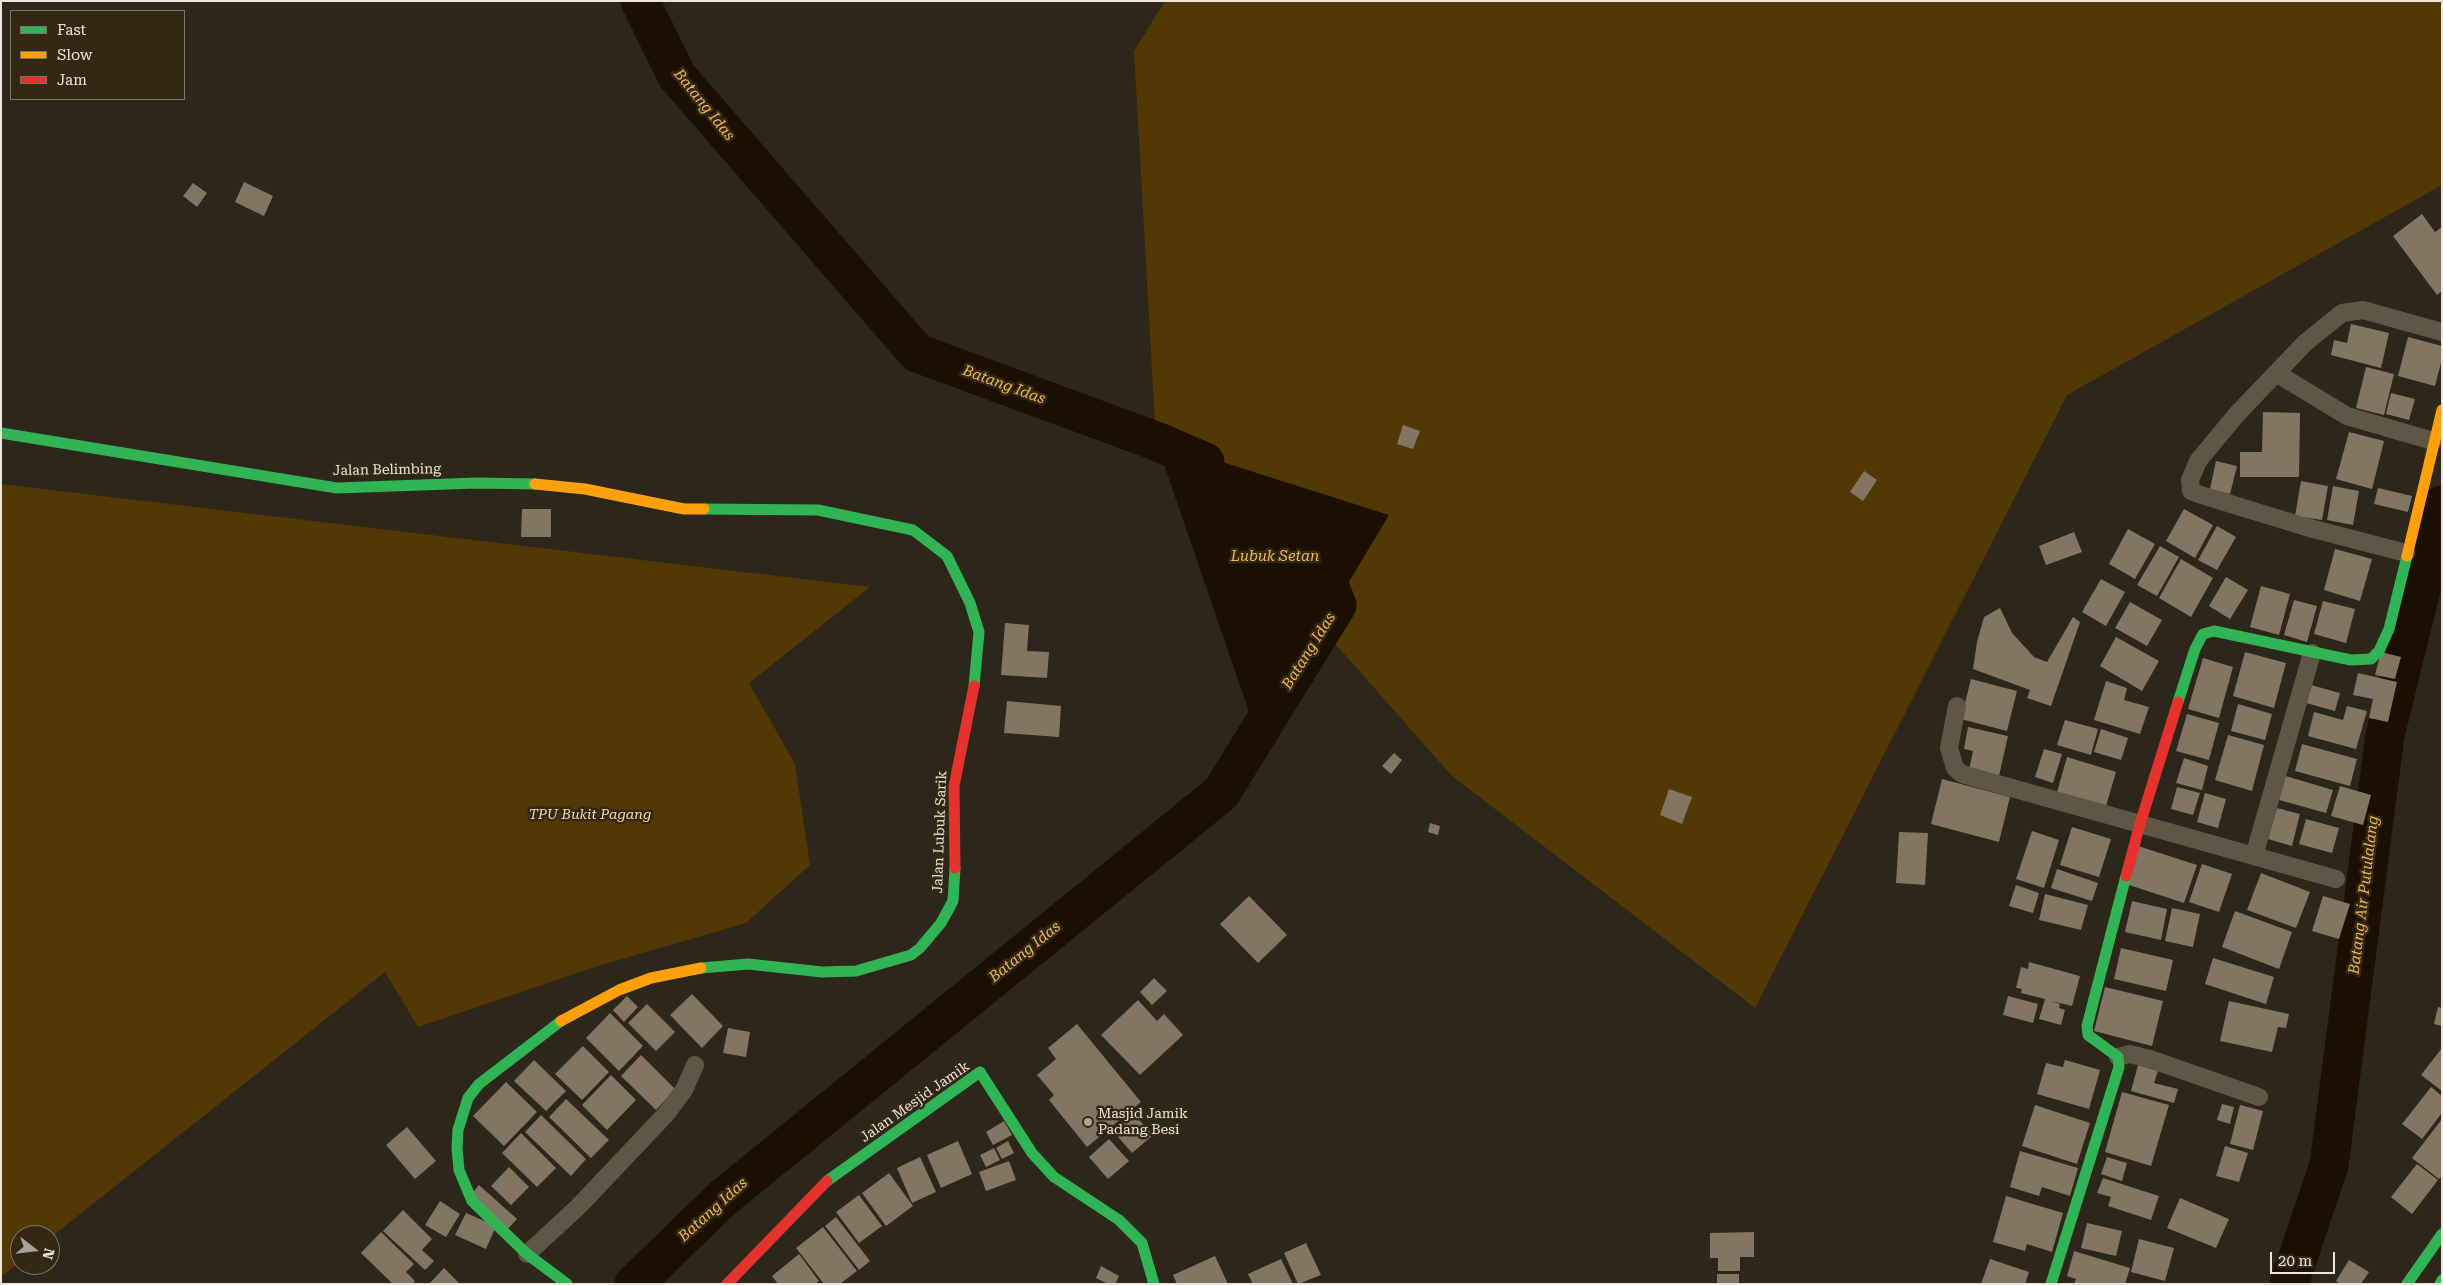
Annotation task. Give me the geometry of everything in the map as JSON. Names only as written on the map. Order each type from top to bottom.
[{"type":"main road","points":[[2051,1284],[2119,1067],[2118,1057],[2088,1034],[2087,1026],[2140,824],[2194,649],[2203,634],[2214,631],[2312,653],[2360,660],[2371,659],[2379,651],[2389,629],[2442,410]]},
{"type":"main road","name":"Jalan Belimbing","points":[[1,433],[337,488],[477,483],[544,484],[585,489],[684,509],[746,508]]},
{"type":"main road","name":"Jalan Lubuk Sarik","points":[[559,1281],[527,1254],[472,1201],[459,1170],[458,1130],[468,1098],[479,1084],[524,1052],[565,1018],[619,990],[659,976],[714,965],[748,964],[822,972],[877,967],[911,955],[920,948],[941,923],[952,901],[955,865],[954,786],[975,682],[979,632],[976,616],[956,572],[947,556],[913,530],[818,510],[746,508]]},
{"type":"main road","name":"Jalan Mesjid Jamik","points":[[728,1284],[822,1185],[980,1072],[1032,1153],[1054,1177],[1119,1220],[1142,1243],[1154,1284]]},
{"type":"main road","points":[[2407,1284],[2442,1234]]},
{"type":"main road","points":[[2440,1284],[2442,1280]]},
{"type":"street","points":[[2406,553],[2306,527],[2191,491],[2190,480],[2198,461],[2237,414],[2305,343],[2332,318],[2351,310],[2370,312],[2442,332]]},
{"type":"street","points":[[2276,373],[2347,416],[2433,441]]},
{"type":"street","points":[[2254,856],[2312,653]]},
{"type":"street","points":[[1957,706],[1949,748],[1954,768],[1962,774],[2336,879]]},
{"type":"street","points":[[2118,1057],[2130,1054],[2150,1059],[2259,1097]]},
{"type":"street","points":[[527,1254],[579,1206],[666,1114],[684,1090],[695,1065]]},
{"type":"green space","points":[[1165,1],[2442,1],[2442,185],[2067,395],[1755,1008],[1452,776],[1156,441],[1134,51]]},
{"type":"green space","name":"TPU Bukit Pagang","points":[[1,484],[870,587],[749,683],[795,764],[810,865],[746,923],[598,966],[418,1027],[385,972],[60,1230],[60,1225],[10,1225],[10,1270],[1,1277]]},
{"type":"water","name":"Lubuk Setan","points":[[1156,441],[1389,515],[1257,735]]},
{"type":"building","points":[[244,182],[273,196],[264,216],[235,202]]},
{"type":"building","points":[[193,183],[207,193],[197,207],[183,196]]},
{"type":"building","points":[[2422,214],[2435,232],[2442,227],[2442,291],[2437,295],[2393,236]]},
{"type":"building","points":[[2351,324],[2389,333],[2381,368],[2331,355],[2334,340],[2347,343]]},
{"type":"building","points":[[2408,337],[2442,346],[2442,359],[2435,386],[2398,376]]},
{"type":"building","points":[[2366,367],[2394,374],[2384,415],[2356,408]]},
{"type":"building","points":[[2391,393],[2415,399],[2409,420],[2386,414]]},
{"type":"building","points":[[2263,412],[2300,413],[2299,477],[2240,477],[2240,452],[2262,452]]},
{"type":"building","points":[[1403,425],[1420,431],[1413,449],[1397,444]]},
{"type":"building","points":[[2349,432],[2384,441],[2372,489],[2336,479]]},
{"type":"building","points":[[2216,461],[2237,466],[2230,494],[2210,489]]},
{"type":"building","points":[[1864,471],[1877,480],[1863,501],[1850,492]]},
{"type":"building","points":[[2301,481],[2328,486],[2322,520],[2295,516]]},
{"type":"building","points":[[2333,486],[2359,491],[2353,525],[2327,520]]},
{"type":"building","points":[[2378,488],[2412,496],[2408,512],[2374,504]]},
{"type":"building","points":[[522,509],[551,509],[551,537],[521,537]]},
{"type":"building","points":[[2184,509],[2213,525],[2195,558],[2166,541]]},
{"type":"building","points":[[2217,526],[2236,537],[2217,570],[2198,560]]},
{"type":"building","points":[[2128,529],[2155,544],[2135,579],[2109,564]]},
{"type":"building","points":[[2074,532],[2082,552],[2046,565],[2039,546]]},
{"type":"building","points":[[2160,546],[2179,557],[2157,596],[2137,585]]},
{"type":"building","points":[[2335,549],[2372,559],[2360,601],[2324,590]]},
{"type":"building","points":[[2181,559],[2213,578],[2191,617],[2159,598]]},
{"type":"building","points":[[2226,577],[2248,590],[2230,619],[2209,606]]},
{"type":"building","points":[[2101,579],[2125,592],[2106,626],[2082,612]]},
{"type":"building","points":[[2261,586],[2290,594],[2279,635],[2250,627]]},
{"type":"building","points":[[2294,600],[2317,606],[2307,642],[2284,635]]},
{"type":"building","points":[[2323,601],[2355,609],[2346,643],[2314,634]]},
{"type":"building","points":[[2130,602],[2162,620],[2147,646],[2115,628]]},
{"type":"building","points":[[2000,608],[2012,633],[2034,657],[2047,662],[2073,617],[2080,622],[2051,706],[2027,698],[2030,690],[1973,669],[1977,642],[1984,617]]},
{"type":"building","points":[[1005,623],[1029,625],[1027,651],[1049,652],[1047,678],[1001,675]]},
{"type":"building","points":[[2116,637],[2159,661],[2142,691],[2100,666]]},
{"type":"building","points":[[2245,652],[2286,663],[2274,708],[2233,696]]},
{"type":"building","points":[[2381,652],[2401,657],[2395,679],[2375,675]]},
{"type":"building","points":[[2203,658],[2233,667],[2219,718],[2188,709]]},
{"type":"building","points":[[2358,673],[2397,682],[2388,722],[2369,718],[2373,699],[2353,695]]},
{"type":"building","points":[[1971,679],[2017,691],[2007,731],[1961,719]]},
{"type":"building","points":[[2106,681],[2127,688],[2124,700],[2149,707],[2140,734],[2094,720]]},
{"type":"building","points":[[2311,685],[2340,693],[2335,711],[2306,703]]},
{"type":"building","points":[[1007,701],[1061,706],[1059,737],[1004,733]]},
{"type":"building","points":[[2238,704],[2272,714],[2265,740],[2231,731]]},
{"type":"building","points":[[2347,706],[2367,711],[2356,749],[2308,736],[2314,712],[2343,720]]},
{"type":"building","points":[[2187,714],[2219,723],[2209,760],[2176,751]]},
{"type":"building","points":[[2065,720],[2098,729],[2091,755],[2057,745]]},
{"type":"building","points":[[1968,727],[2008,736],[1999,776],[1969,770],[1973,751],[1964,749]]},
{"type":"building","points":[[2101,729],[2128,738],[2121,760],[2094,752]]},
{"type":"building","points":[[2228,735],[2264,745],[2252,791],[2215,780]]},
{"type":"building","points":[[2302,744],[2357,759],[2350,786],[2295,771]]},
{"type":"building","points":[[2044,749],[2062,754],[2053,783],[2035,777]]},
{"type":"building","points":[[1394,753],[1402,760],[1391,774],[1382,766]]},
{"type":"building","points":[[2067,757],[2116,772],[2106,806],[2057,792]]},
{"type":"building","points":[[2184,758],[2208,766],[2202,790],[2176,783]]},
{"type":"building","points":[[2279,774],[2333,790],[2326,813],[2272,798]]},
{"type":"building","points":[[1942,779],[2010,797],[1999,842],[1931,824]]},
{"type":"building","points":[[2340,786],[2371,795],[2363,825],[2331,816]]},
{"type":"building","points":[[2177,787],[2200,793],[2193,815],[2171,809]]},
{"type":"building","points":[[1669,789],[1692,797],[1682,824],[1660,815]]},
{"type":"building","points":[[2205,793],[2226,799],[2218,828],[2197,822]]},
{"type":"building","points":[[2277,808],[2300,814],[2292,846],[2268,839]]},
{"type":"building","points":[[2306,819],[2339,828],[2332,853],[2299,844]]},
{"type":"building","points":[[1430,823],[1440,826],[1438,835],[1428,832]]},
{"type":"building","points":[[2072,827],[2111,839],[2099,877],[2060,865]]},
{"type":"building","points":[[2032,831],[2059,840],[2044,888],[2016,879]]},
{"type":"building","points":[[1899,832],[1928,833],[1925,885],[1896,883]]},
{"type":"building","points":[[2138,846],[2197,865],[2184,903],[2126,884]]},
{"type":"building","points":[[2202,864],[2232,874],[2219,912],[2189,902]]},
{"type":"building","points":[[2057,869],[2098,883],[2092,901],[2051,888]]},
{"type":"building","points":[[2261,873],[2310,892],[2296,928],[2247,910]]},
{"type":"building","points":[[2016,885],[2039,893],[2033,913],[2009,906]]},
{"type":"building","points":[[2045,894],[2088,905],[2081,930],[2039,920]]},
{"type":"building","points":[[1249,896],[1287,935],[1258,963],[1220,924]]},
{"type":"building","points":[[2323,896],[2350,904],[2339,939],[2312,931]]},
{"type":"building","points":[[2132,901],[2167,909],[2161,940],[2125,932]]},
{"type":"building","points":[[2172,908],[2200,914],[2193,947],[2165,941]]},
{"type":"building","points":[[2235,911],[2292,932],[2279,969],[2222,947]]},
{"type":"building","points":[[2121,948],[2173,960],[2166,991],[2114,979]]},
{"type":"building","points":[[2213,958],[2274,977],[2266,1004],[2205,984]]},
{"type":"building","points":[[2029,962],[2080,976],[2072,1006],[2051,1001],[2060,1004],[2059,1008],[2065,1010],[2061,1025],[2039,1019],[2045,999],[2021,993],[2022,989],[2016,988],[2021,967],[2028,969]]},
{"type":"building","points":[[1154,978],[1167,991],[1152,1005],[1140,992]]},
{"type":"building","points":[[2105,987],[2163,1001],[2152,1046],[2094,1031]]},
{"type":"building","points":[[692,994],[723,1026],[702,1048],[670,1015]]},
{"type":"building","points":[[627,996],[638,1007],[624,1022],[613,1010]]},
{"type":"building","points":[[2008,996],[2038,1004],[2033,1023],[2003,1015]]},
{"type":"building","points":[[1138,1000],[1157,1021],[1164,1014],[1183,1035],[1140,1075],[1101,1035]]},
{"type":"building","points":[[2229,1001],[2289,1014],[2286,1028],[2278,1027],[2272,1052],[2220,1041]]},
{"type":"building","points":[[647,1004],[675,1032],[656,1051],[628,1023]]},
{"type":"building","points":[[2438,1007],[2442,1008],[2442,1026],[2434,1024]]},
{"type":"building","points":[[610,1013],[643,1046],[619,1071],[586,1038]]},
{"type":"building","points":[[1077,1024],[1141,1102],[1087,1147],[1049,1100],[1054,1095],[1037,1075],[1056,1059],[1048,1048]]},
{"type":"building","points":[[728,1028],[750,1032],[746,1057],[723,1053]]},
{"type":"building","points":[[583,1046],[609,1072],[582,1100],[555,1074]]},
{"type":"building","points":[[2442,1048],[2442,1091],[2421,1075]]},
{"type":"building","points":[[641,1055],[675,1089],[656,1110],[621,1076]]},
{"type":"building","points":[[534,1060],[566,1091],[546,1111],[514,1081]]},
{"type":"building","points":[[2065,1060],[2100,1070],[2089,1109],[2037,1094],[2046,1063],[2063,1067]]},
{"type":"building","points":[[2138,1065],[2158,1071],[2154,1083],[2178,1089],[2174,1103],[2131,1091]]},
{"type":"building","points":[[611,1075],[636,1100],[607,1130],[582,1105]]},
{"type":"building","points":[[506,1082],[537,1112],[504,1146],[473,1116]]},
{"type":"building","points":[[2431,1087],[2442,1096],[2442,1113],[2422,1139],[2402,1124]]},
{"type":"building","points":[[2122,1092],[2169,1105],[2151,1166],[2105,1152]]},
{"type":"building","points":[[566,1099],[609,1140],[591,1158],[549,1117]]},
{"type":"building","points":[[2222,1104],[2234,1107],[2230,1124],[2217,1120]]},
{"type":"building","points":[[2035,1105],[2090,1123],[2077,1164],[2022,1146]]},
{"type":"building","points":[[2240,1105],[2263,1111],[2253,1150],[2230,1144]]},
{"type":"building","points":[[1133,1113],[1153,1135],[1132,1153],[1113,1131]]},
{"type":"building","points":[[541,1115],[586,1159],[571,1176],[525,1132]]},
{"type":"building","points":[[2442,1119],[2442,1176],[2439,1179],[2412,1158]]},
{"type":"building","points":[[1004,1121],[1012,1135],[993,1145],[986,1132]]},
{"type":"building","points":[[407,1127],[436,1161],[415,1179],[386,1145]]},
{"type":"building","points":[[521,1133],[556,1168],[537,1187],[502,1153]]},
{"type":"building","points":[[1109,1139],[1129,1161],[1108,1179],[1089,1157]]},
{"type":"building","points":[[958,1141],[972,1174],[941,1188],[927,1155]]},
{"type":"building","points":[[1008,1141],[1014,1153],[1002,1159],[996,1148]]},
{"type":"building","points":[[2225,1146],[2248,1153],[2239,1182],[2216,1176]]},
{"type":"building","points":[[994,1148],[1000,1160],[986,1167],[980,1155]]},
{"type":"building","points":[[2020,1151],[2078,1168],[2070,1196],[2042,1187],[2039,1196],[2010,1187]]},
{"type":"building","points":[[920,1157],[936,1192],[912,1203],[897,1168]]},
{"type":"building","points":[[2107,1157],[2127,1163],[2122,1181],[2101,1174]]},
{"type":"building","points":[[1009,1161],[1016,1180],[986,1191],[979,1172]]},
{"type":"building","points":[[2417,1164],[2438,1180],[2412,1214],[2391,1197]]},
{"type":"building","points":[[509,1167],[529,1187],[511,1205],[491,1186]]},
{"type":"building","points":[[889,1173],[913,1206],[886,1226],[862,1193]]},
{"type":"building","points":[[2103,1178],[2159,1196],[2151,1220],[2108,1206],[2111,1197],[2097,1193]]},
{"type":"building","points":[[479,1185],[517,1219],[508,1229],[471,1195]]},
{"type":"building","points":[[859,1195],[882,1226],[859,1243],[836,1212]]},
{"type":"building","points":[[2006,1196],[2063,1213],[2052,1252],[2027,1244],[2025,1251],[1993,1242]]},
{"type":"building","points":[[2180,1198],[2229,1219],[2216,1248],[2167,1228]]},
{"type":"building","points":[[440,1201],[460,1214],[446,1237],[425,1225]]},
{"type":"building","points":[[403,1210],[432,1239],[422,1250],[434,1261],[425,1270],[383,1231]]},
{"type":"building","points":[[466,1213],[496,1226],[486,1249],[455,1235]]},
{"type":"building","points":[[836,1217],[870,1261],[859,1270],[825,1226]]},
{"type":"building","points":[[2087,1223],[2122,1231],[2116,1256],[2081,1248]]},
{"type":"building","points":[[823,1227],[857,1271],[840,1284],[824,1284],[796,1248]]},
{"type":"building","points":[[381,1232],[414,1264],[406,1272],[415,1281],[413,1284],[393,1284],[361,1253]]},
{"type":"building","points":[[1754,1232],[1754,1257],[1740,1257],[1740,1271],[1718,1271],[1718,1258],[1710,1258],[1710,1233]]},
{"type":"building","points":[[2139,1239],[2174,1248],[2165,1281],[2131,1272]]},
{"type":"building","points":[[1306,1243],[1321,1275],[1298,1284],[1284,1253]]},
{"type":"building","points":[[2074,1251],[2130,1268],[2125,1284],[2074,1284],[2076,1279],[2067,1276]]},
{"type":"building","points":[[799,1254],[819,1281],[815,1284],[778,1284],[772,1276]]},
{"type":"building","points":[[1215,1256],[1228,1284],[1177,1284],[1173,1275]]},
{"type":"building","points":[[1281,1259],[1293,1284],[1253,1284],[1248,1274]]},
{"type":"building","points":[[1990,1259],[2029,1272],[2025,1284],[1981,1284]]},
{"type":"building","points":[[2349,1260],[2369,1272],[2361,1284],[2340,1284],[2336,1281]]},
{"type":"building","points":[[1101,1266],[1119,1276],[1115,1284],[1108,1284],[1096,1278]]},
{"type":"building","points":[[444,1268],[460,1284],[429,1284]]},
{"type":"building","points":[[1717,1274],[1739,1274],[1739,1284],[1717,1284]]},
{"type":"waterway","name":"Batang Idas","points":[[640,1],[677,76],[917,353],[1156,441],[1205,462]]},
{"type":"waterway","name":"Batang Air Putulalang","points":[[2289,1284],[2329,1165],[2385,735],[2442,505]]},
{"type":"waterway","name":"Batang Idas","points":[[634,1284],[723,1198],[1221,793],[1337,605],[1317,554]]},
{"type":"traffic: fast","points":[[1,433],[337,488],[477,483],[535,484]]},
{"type":"traffic: fast","points":[[704,509],[818,510],[913,530],[947,556],[970,603],[979,632],[974,686]]},
{"type":"traffic: fast","points":[[2178,702],[2195,649],[2203,634],[2214,631],[2351,660],[2371,659],[2379,651],[2389,629],[2407,556]]},
{"type":"traffic: fast","points":[[701,968],[748,964],[822,972],[856,971],[911,955],[920,948],[941,923],[953,901],[955,868]]},
{"type":"traffic: fast","points":[[2051,1284],[2119,1067],[2118,1057],[2088,1035],[2087,1026],[2126,876]]},
{"type":"traffic: fast","points":[[561,1021],[479,1084],[468,1098],[458,1130],[457,1148],[459,1170],[472,1201],[527,1254],[567,1284]]},
{"type":"traffic: fast","points":[[827,1181],[980,1072],[1032,1153],[1054,1177],[1119,1220],[1142,1243],[1154,1284]]},
{"type":"traffic: fast","points":[[2407,1284],[2442,1234]]},
{"type":"traffic: fast","points":[[2440,1284],[2442,1280]]},
{"type":"traffic: slow","points":[[2407,556],[2442,410]]},
{"type":"traffic: slow","points":[[535,484],[585,489],[684,509],[704,509]]},
{"type":"traffic: slow","points":[[561,1021],[619,990],[651,978],[701,968]]},
{"type":"traffic: jam","points":[[955,868],[954,786],[974,686]]},
{"type":"traffic: jam","points":[[2126,876],[2178,702]]},
{"type":"traffic: jam","points":[[727,1284],[827,1181]]},
{"type":"place","name":"Masjid Jamik Padang Besi","points":[[1088,1122]]}]
